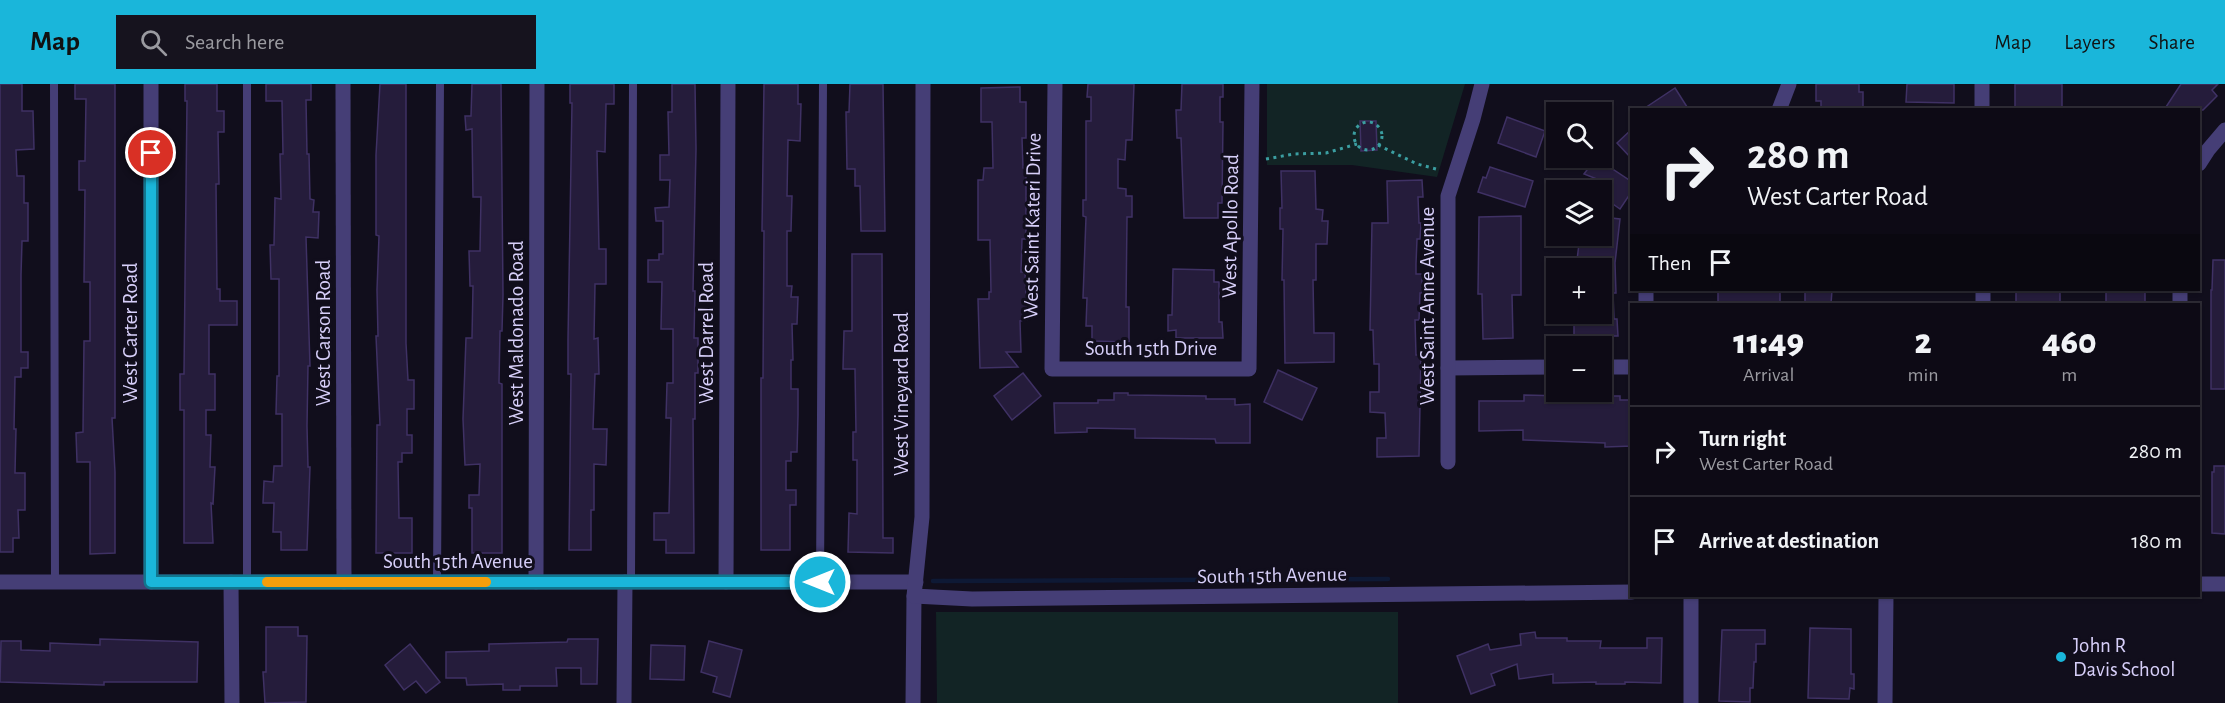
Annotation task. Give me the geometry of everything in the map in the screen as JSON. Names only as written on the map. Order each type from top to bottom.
[{"type":"street","name":"West Carter Road","points":[[151,582],[152,84]]},
{"type":"street","name":"West Carson Road","points":[[343,84],[344,582]]},
{"type":"street","name":"West Maldonado Road","points":[[536,582],[537,84]]},
{"type":"street","name":"West Darrel Road","points":[[726,582],[728,84]]},
{"type":"street","name":"West Vineyard Road","points":[[913,703],[915,589],[922,517],[923,84]]},
{"type":"street","name":"West Saint Kateri Drive","points":[[1052,369],[1055,84]]},
{"type":"street","name":"West Apollo Road","points":[[1249,369],[1252,84]]},
{"type":"street","name":"West Saint Anne Avenue","points":[[1448,462],[1448,196],[1482,84]]},
{"type":"street","points":[[1780,108],[1789,84]]},
{"type":"street","points":[[1982,84],[1982,108]]},
{"type":"street","points":[[2200,162],[2225,130]]},
{"type":"street","points":[[1448,368],[1546,367]]},
{"type":"street","points":[[1612,367],[1630,367]]},
{"type":"street","name":"South 15th Drive","points":[[1052,369],[1249,369]]},
{"type":"street","name":"South 15th Avenue","points":[[0,582],[820,582],[915,589],[972,598],[1630,592]]},
{"type":"street","points":[[231,582],[232,703]]},
{"type":"street","points":[[624,703],[628,582]]},
{"type":"street","points":[[2200,584],[2225,584]]},
{"type":"street","points":[[1691,597],[1691,703]]},
{"type":"street","points":[[1885,703],[1886,597]]},
{"type":"lane","points":[[54,84],[55,582]]},
{"type":"lane","points":[[247,84],[247,582]]},
{"type":"lane","points":[[437,582],[440,84]]},
{"type":"lane","points":[[628,582],[633,84]]},
{"type":"lane","points":[[820,582],[823,84]]},
{"type":"path","points":[[1362,124],[1376,124],[1381,132],[1381,141],[1378,145],[1367,150],[1358,144],[1355,139],[1356,130],[1362,124]]},
{"type":"path","points":[[1265,159],[1294,154],[1326,153],[1358,144]]},
{"type":"path","points":[[1378,145],[1417,164],[1441,170]]},
{"type":"shaded area","points":[[1267,84],[1465,84],[1437,177],[1352,165],[1267,165]]},
{"type":"shaded area","points":[[936,612],[1398,612],[1398,703],[937,703]]},
{"type":"building","points":[[0,84],[22,84],[22,111],[33,111],[34,149],[16,150],[17,176],[24,176],[24,203],[28,203],[28,241],[22,241],[21,352],[28,352],[28,368],[21,368],[21,377],[15,377],[15,473],[25,473],[25,510],[18,510],[19,538],[13,538],[13,552],[0,552]]},
{"type":"building","points":[[75,84],[115,84],[115,418],[112,418],[115,553],[90,554],[90,462],[77,462],[76,433],[83,432],[84,341],[90,341],[90,282],[84,282],[85,190],[79,190],[79,161],[85,161],[86,99],[75,99]]},
{"type":"building","points":[[185,84],[217,84],[217,111],[224,111],[224,132],[218,132],[217,289],[220,289],[220,301],[237,301],[237,325],[209,325],[209,374],[215,374],[215,410],[206,410],[206,435],[211,435],[210,467],[215,467],[213,504],[211,503],[213,543],[184,543],[184,410],[180,410],[180,374],[184,374],[187,101],[185,101]]},
{"type":"building","points":[[266,84],[311,84],[311,100],[306,100],[307,154],[309,154],[310,199],[314,200],[313,212],[319,212],[318,238],[306,237],[310,366],[308,366],[307,426],[308,467],[310,467],[307,550],[281,550],[281,532],[273,532],[274,503],[263,503],[264,481],[273,482],[274,466],[282,466],[282,414],[276,414],[277,376],[279,376],[279,279],[271,279],[270,245],[274,245],[275,198],[281,199],[282,101],[266,101]]},
{"type":"building","points":[[380,84],[406,84],[406,343],[408,380],[414,380],[414,409],[407,409],[407,435],[412,435],[412,453],[402,453],[402,462],[398,462],[399,518],[412,518],[412,553],[376,553],[377,425],[380,425],[376,336],[378,336],[379,236],[376,235],[376,155]]},
{"type":"building","points":[[472,84],[501,84],[503,295],[499,383],[502,384],[502,553],[472,553],[472,508],[469,508],[469,495],[479,495],[480,464],[465,465],[463,419],[466,338],[472,338],[473,286],[470,286],[469,251],[480,251],[481,197],[473,197],[472,129],[466,130],[465,116],[471,116]]},
{"type":"building","points":[[570,84],[614,84],[614,104],[606,104],[605,152],[597,151],[599,249],[606,249],[606,284],[595,284],[594,339],[598,338],[599,374],[595,374],[593,429],[607,429],[606,465],[594,464],[591,550],[569,550],[571,374],[568,374],[568,339],[572,103],[570,103]]},
{"type":"building","points":[[672,84],[695,84],[693,291],[695,291],[694,338],[698,338],[698,373],[695,373],[695,419],[693,419],[694,553],[666,553],[666,540],[654,540],[654,513],[669,513],[671,418],[666,418],[667,383],[673,383],[673,329],[661,329],[662,282],[648,282],[648,260],[659,260],[659,254],[663,254],[663,221],[656,221],[655,208],[669,207],[670,180],[660,180],[660,155],[669,155],[668,112],[672,112]]},
{"type":"building","points":[[764,84],[798,84],[798,104],[801,104],[800,141],[788,140],[787,196],[792,196],[791,231],[787,231],[787,286],[792,286],[791,297],[798,297],[797,324],[792,324],[793,360],[791,360],[791,389],[798,389],[797,452],[791,452],[791,461],[786,461],[786,490],[796,490],[796,505],[790,505],[790,550],[761,550]]},
{"type":"building","points":[[850,84],[883,84],[885,231],[861,231],[860,186],[855,186],[855,169],[847,169],[846,112],[849,112]]},
{"type":"building","points":[[1088,84],[1134,84],[1132,140],[1126,140],[1125,160],[1118,159],[1118,188],[1126,189],[1126,196],[1132,196],[1132,217],[1127,217],[1126,307],[1129,307],[1129,342],[1092,341],[1092,326],[1086,326],[1087,298],[1083,298],[1086,217],[1083,216],[1083,200],[1086,200],[1086,121],[1091,121],[1091,97],[1087,97]]},
{"type":"building","points":[[1182,84],[1223,84],[1223,97],[1220,97],[1220,122],[1223,122],[1222,203],[1218,203],[1218,218],[1184,218],[1181,138],[1177,138],[1176,110],[1181,110]]},
{"type":"building","points":[[1816,84],[1859,84],[1859,92],[1863,92],[1863,108],[1821,108],[1821,101],[1816,101]]},
{"type":"building","points":[[1907,84],[1954,84],[1954,103],[1906,102]]},
{"type":"building","points":[[2015,84],[2062,84],[2062,108],[2015,108]]},
{"type":"building","points":[[2181,84],[2218,84],[2212,90],[2217,96],[2203,110],[2200,108],[2165,108]]},
{"type":"building","points":[[1020,87],[1020,102],[1026,102],[1026,138],[1022,138],[1023,168],[1026,169],[1026,239],[1022,239],[1021,272],[1025,272],[1027,320],[1020,321],[1021,352],[1006,352],[1018,367],[980,368],[978,299],[989,299],[989,292],[991,292],[990,240],[978,240],[978,180],[983,180],[984,168],[993,168],[992,122],[981,122],[981,88]]},
{"type":"building","points":[[1675,88],[1688,108],[1645,108]]},
{"type":"building","points":[[1507,117],[1545,131],[1536,157],[1498,143]]},
{"type":"building","points":[[1360,121],[1376,121],[1377,150],[1361,151]]},
{"type":"building","points":[[1630,131],[1630,157],[1617,143]]},
{"type":"building","points":[[1490,167],[1533,181],[1525,207],[1478,192],[1483,177],[1486,178]]},
{"type":"building","points":[[1588,168],[1611,168],[1630,181],[1630,194],[1620,209],[1612,203],[1612,180],[1599,180],[1584,174]]},
{"type":"building","points":[[1281,171],[1315,171],[1316,209],[1323,210],[1322,221],[1328,221],[1327,244],[1316,244],[1316,280],[1313,280],[1314,333],[1334,333],[1334,362],[1285,363],[1283,229],[1280,229]]},
{"type":"building","points":[[1422,180],[1423,197],[1418,197],[1419,223],[1421,223],[1420,239],[1417,239],[1416,274],[1422,274],[1422,293],[1420,293],[1419,320],[1415,320],[1416,355],[1421,355],[1419,456],[1377,457],[1377,438],[1386,438],[1385,413],[1370,412],[1370,392],[1379,392],[1379,364],[1374,364],[1373,330],[1370,330],[1372,223],[1388,223],[1387,181]]},
{"type":"building","points":[[1521,216],[1521,295],[1512,295],[1513,338],[1483,339],[1482,294],[1478,294],[1479,217]]},
{"type":"building","points":[[1612,218],[1620,219],[1615,263],[1616,293],[1613,293],[1614,319],[1617,319],[1618,336],[1574,336],[1574,324],[1612,324],[1612,258],[1577,258],[1579,246],[1612,246]]},
{"type":"building","points":[[852,254],[882,254],[883,538],[893,538],[893,553],[848,552],[849,513],[857,514],[857,460],[853,460],[853,432],[856,432],[855,369],[843,369],[844,331],[852,331]]},
{"type":"building","points":[[2213,260],[2225,260],[2225,389],[2211,389]]},
{"type":"building","points":[[1173,269],[1214,270],[1214,282],[1219,282],[1219,322],[1222,322],[1223,338],[1176,338],[1176,330],[1168,331],[1168,315],[1172,315]]},
{"type":"building","points":[[1780,291],[1780,303],[1718,303],[1718,292]]},
{"type":"building","points":[[1805,291],[1832,291],[1831,303],[1805,303]]},
{"type":"building","points":[[2016,291],[2060,291],[2060,303],[2016,303]]},
{"type":"building","points":[[2106,291],[2145,291],[2145,303],[2106,303]]},
{"type":"building","points":[[1278,370],[1317,388],[1302,420],[1264,402]]},
{"type":"building","points":[[1023,373],[1041,396],[1012,420],[994,396]]},
{"type":"building","points":[[1114,393],[1206,396],[1206,399],[1235,399],[1235,405],[1250,404],[1250,443],[1216,443],[1215,439],[1135,438],[1135,429],[1087,428],[1087,432],[1055,433],[1054,403],[1098,403],[1098,400],[1114,400]]},
{"type":"building","points":[[1524,395],[1546,396],[1546,402],[1612,402],[1612,396],[1620,396],[1620,400],[1630,400],[1630,446],[1605,447],[1605,443],[1523,440],[1523,430],[1479,431],[1479,401],[1524,401]]},
{"type":"building","points":[[2214,466],[2225,466],[2225,534],[2212,533],[2212,472],[2214,472]]},
{"type":"building","points":[[266,627],[298,627],[298,636],[307,636],[306,702],[265,703],[263,672],[266,672]]},
{"type":"building","points":[[1810,628],[1851,629],[1851,674],[1854,674],[1854,689],[1850,688],[1849,699],[1808,698]]},
{"type":"building","points":[[1722,630],[1765,630],[1765,644],[1756,644],[1756,662],[1754,662],[1753,688],[1750,688],[1750,702],[1719,701]]},
{"type":"building","points":[[1535,632],[1536,638],[1601,641],[1600,648],[1647,648],[1647,638],[1662,638],[1661,683],[1553,683],[1553,674],[1519,679],[1517,664],[1491,674],[1495,685],[1471,694],[1457,656],[1488,644],[1490,650],[1521,645],[1520,634]]},
{"type":"building","points":[[100,639],[198,642],[197,682],[104,682],[104,685],[0,682],[1,641],[21,641],[21,650],[50,651],[50,643],[100,645]]},
{"type":"building","points":[[568,639],[598,639],[597,684],[581,684],[581,668],[556,668],[557,686],[520,686],[520,690],[503,690],[503,684],[467,685],[466,678],[446,678],[446,652],[489,651],[489,644],[567,642]]},
{"type":"building","points":[[709,641],[742,650],[730,697],[713,692],[717,677],[701,672]]},
{"type":"building","points":[[410,644],[440,682],[426,693],[416,681],[404,690],[385,665]]},
{"type":"building","points":[[651,645],[685,646],[684,680],[650,679]]},
{"type":"waterway","points":[[933,581],[1388,579]]},
{"type":"slow traffic","points":[[267,582],[486,582]]},
{"type":"place","name":"John R Davis School","points":[[2061,657]]},
{"type":"route","points":[[151,153],[151,582],[820,582]]}]
